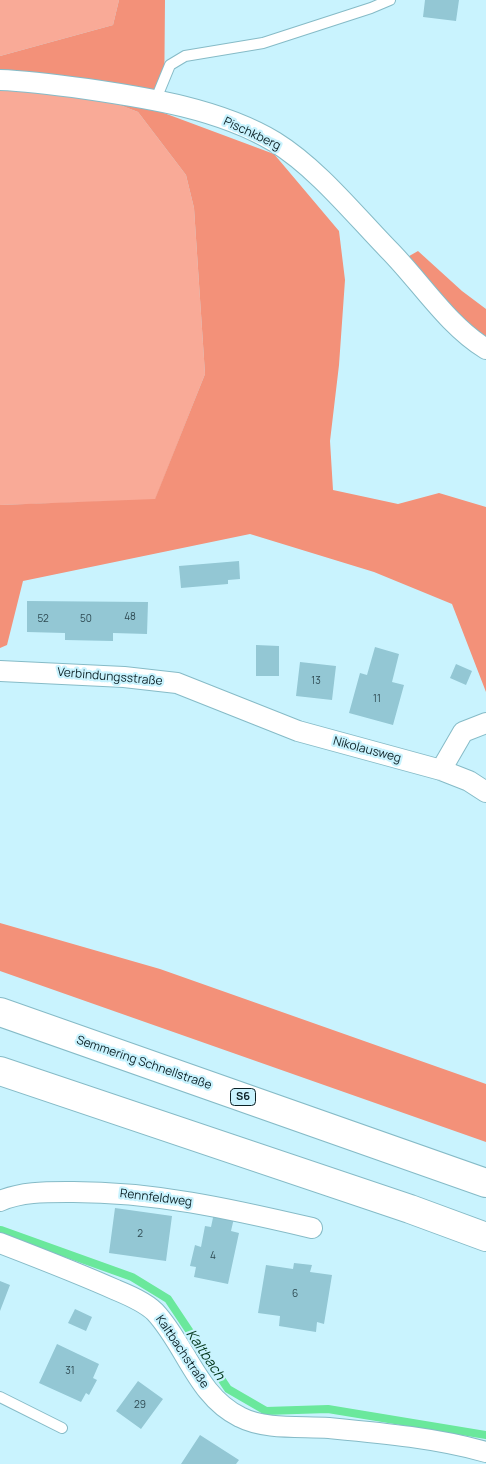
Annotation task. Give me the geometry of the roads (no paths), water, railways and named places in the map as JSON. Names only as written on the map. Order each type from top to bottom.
[{"type":"highway","name":"Semmering Schnellstraße","points":[[0,1012],[486,1183]]},
{"type":"highway","points":[[0,1071],[486,1237]]},
{"type":"street","name":"Pischkberg","points":[[0,80],[24,80],[156,99],[231,122],[275,142],[306,166],[392,252],[462,330],[486,349]]},
{"type":"street","name":"Verbindungsstraße","points":[[0,672],[124,677],[177,684],[246,710]]},
{"type":"street","name":"Nikolausweg","points":[[246,710],[298,731],[441,770],[469,781],[486,792]]},
{"type":"street","points":[[441,770],[464,732],[486,723]]},
{"type":"street","name":"Rennfeldweg","points":[[0,1202],[23,1194],[118,1193],[216,1206],[312,1228]]},
{"type":"street","name":"Kaltbachstraße","points":[[0,1243],[101,1283],[130,1296],[154,1311],[173,1336],[204,1386],[223,1405],[240,1417],[263,1424],[351,1430],[458,1444],[486,1452]]},
{"type":"street","points":[[476,1464],[486,1462]]},
{"type":"lane","points":[[156,99],[170,65],[185,56],[263,43],[390,0]]},
{"type":"lane","points":[[0,1397],[62,1428]]},
{"type":"waterway","name":"Kaltbach","points":[[1,1230],[132,1277],[168,1299],[228,1389],[266,1411],[328,1409],[486,1435]]}]
